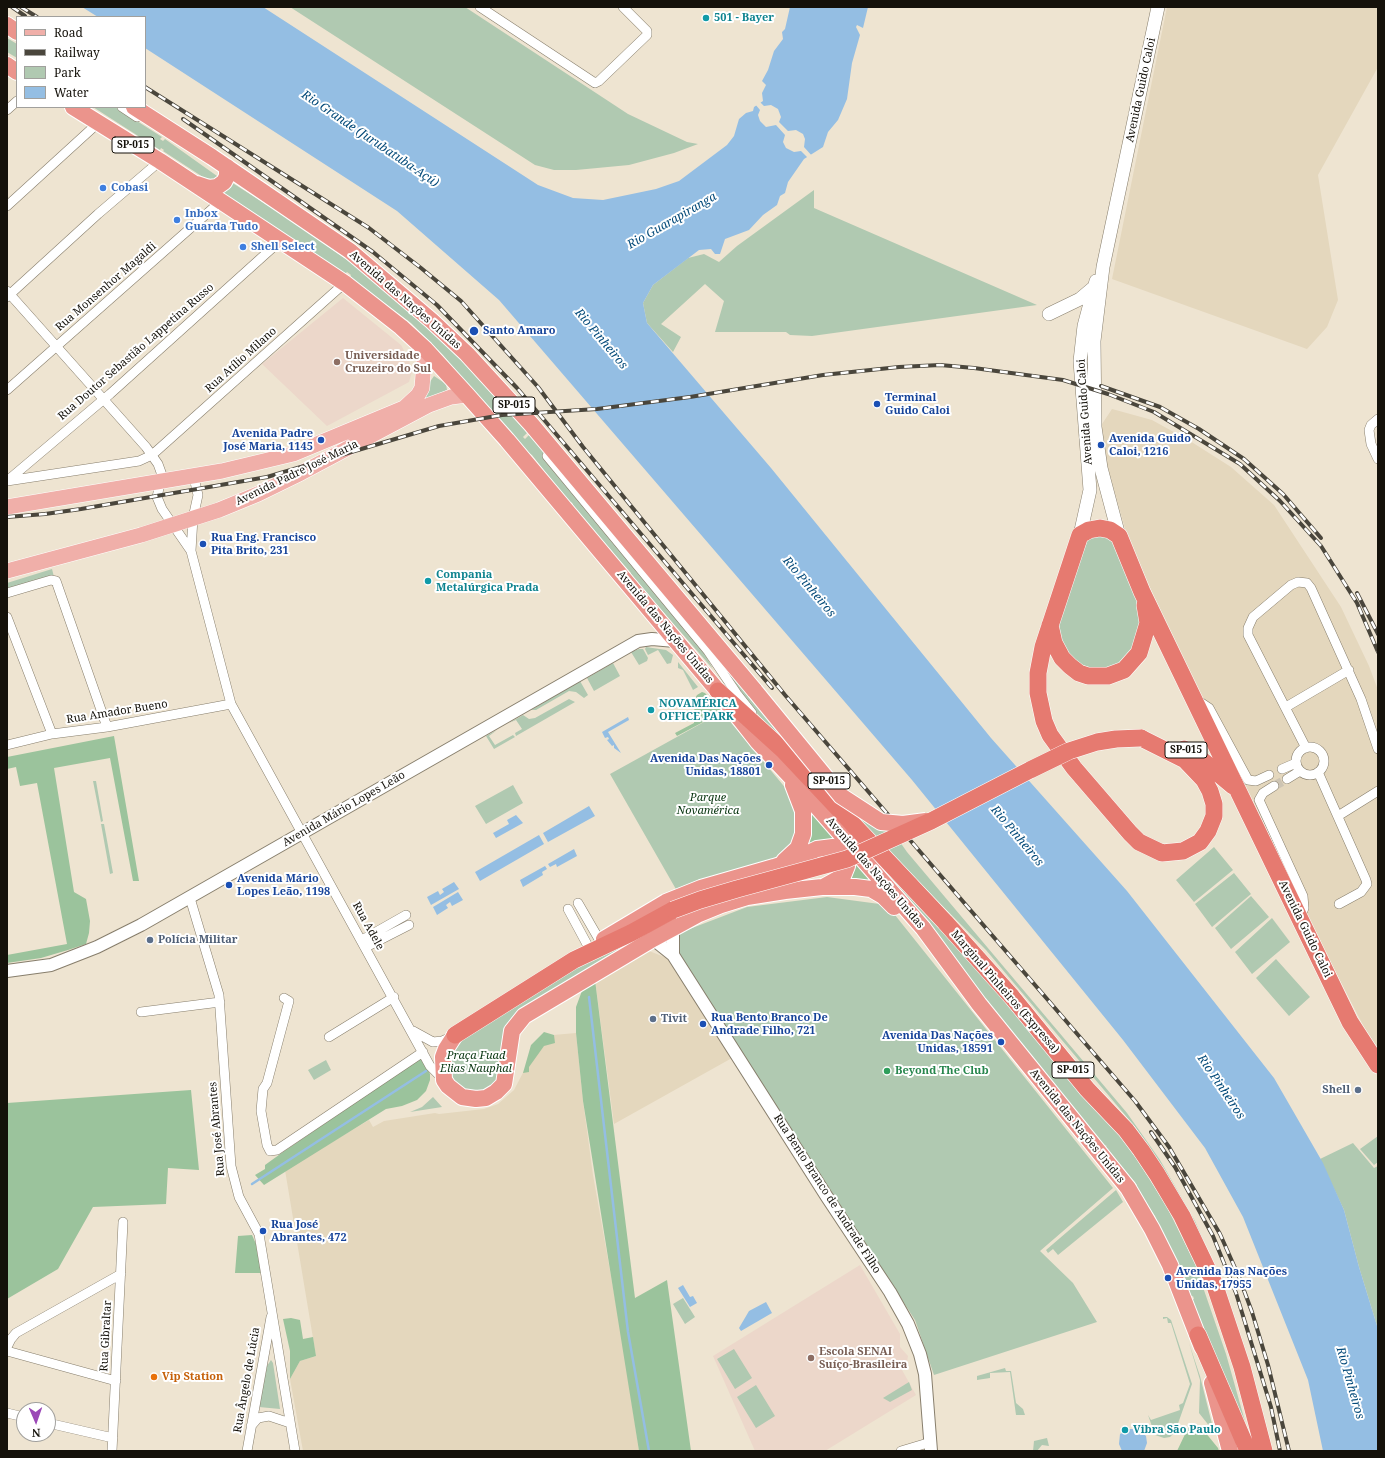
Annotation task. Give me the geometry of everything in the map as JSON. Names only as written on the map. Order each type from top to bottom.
[{"type":"highway","points":[[7,25],[16,31]]},
{"type":"highway","points":[[7,65],[16,71]]},
{"type":"highway","name":"Avenida das Nações Unidas","points":[[74,108],[160,161],[346,284],[401,327],[425,350],[507,440],[718,691],[758,742],[790,776],[918,922],[1037,1077],[1128,1188],[1152,1229],[1170,1265],[1198,1335],[1230,1451]]},
{"type":"highway","name":"Avenida das Nações Unidas","points":[[135,108],[227,172],[350,251],[432,321],[467,354],[531,424],[841,796],[881,822],[903,824],[931,821]]},
{"type":"highway","points":[[194,183],[209,188],[217,187],[224,182],[227,172]]},
{"type":"highway","points":[[1050,625],[1054,643],[1062,658],[1079,674],[1099,677],[1108,676],[1124,670],[1133,663],[1144,641],[1148,623],[1142,592],[1119,536],[1110,530],[1100,528],[1089,530],[1080,535],[1050,625],[1043,647],[1038,673],[1038,693],[1044,721],[1050,735],[1074,768],[1139,842],[1162,852],[1173,853],[1192,848],[1208,831],[1214,816],[1214,804],[1210,791],[1204,780],[1193,767],[1178,756],[1141,738]]},
{"type":"highway","name":"Avenida Guido Caloi","points":[[1142,592],[1193,698],[1246,786],[1300,920],[1350,1022],[1378,1065]]},
{"type":"highway","name":"Marginal Pinheiros (Expressa)","points":[[718,691],[783,750],[935,911],[1012,997],[1087,1089],[1126,1130],[1157,1174],[1182,1216],[1214,1283],[1236,1346],[1264,1451]]},
{"type":"highway","name":"SP-015","points":[[931,821],[1070,751],[1096,742],[1116,739],[1141,738],[1167,742],[1196,755],[1223,777],[1246,786]]},
{"type":"highway","points":[[774,867],[798,848],[803,834],[803,811],[790,776]]},
{"type":"highway","points":[[574,960],[631,933],[673,910],[707,897],[847,859],[931,821]]},
{"type":"highway","points":[[822,887],[839,880],[846,872],[847,861],[839,850],[824,847],[774,867],[701,888],[666,902],[595,945],[574,960],[455,1035],[446,1049],[443,1058],[444,1080],[457,1093],[468,1098],[486,1098],[496,1092],[504,1084],[506,1078],[510,1039],[512,1031],[519,1020],[532,1010],[673,928],[721,905],[747,897],[822,887],[860,887],[878,892],[958,975]]},
{"type":"highway","points":[[1198,1335],[1248,1451]]},
{"type":"main road","name":"Avenida Guido Caloi","points":[[1119,536],[1101,468],[1095,427],[1094,341],[1103,267],[1158,7]]},
{"type":"main road","name":"Avenida Guido Caloi","points":[[1080,535],[1090,490],[1080,361],[1084,326],[1093,288],[1103,267]]},
{"type":"main road","points":[[1049,314],[1080,299],[1093,288]]},
{"type":"main road","points":[[1084,326],[1094,341]]},
{"type":"main road","name":"Avenida Padre José Maria","points":[[7,508],[162,480],[251,466],[292,454],[404,408],[418,395],[422,388],[425,350]]},
{"type":"main road","name":"Avenida Padre José Maria","points":[[7,571],[174,525],[258,494],[301,473],[429,404],[451,396],[467,396]]},
{"type":"main road","points":[[292,454],[303,462],[304,466],[301,473]]},
{"type":"street","points":[[480,7],[595,83],[599,81],[647,35],[647,31],[623,7]]},
{"type":"street","points":[[7,33],[16,38]]},
{"type":"street","points":[[7,110],[16,102]]},
{"type":"street","points":[[124,108],[208,162],[227,172],[345,257],[422,321],[461,359],[525,429],[708,651],[737,694],[783,750]]},
{"type":"street","points":[[7,206],[98,123]]},
{"type":"street","points":[[160,161],[8,294],[152,455],[161,470],[162,480],[157,497],[162,509],[190,551]]},
{"type":"street","name":"Rua Monsenhor Magaldi","points":[[7,390],[220,202]]},
{"type":"street","name":"Rua Doutor Sebastião Lappetina Russo","points":[[7,481],[102,400],[280,241]]},
{"type":"street","name":"Rua Atílio Milano","points":[[152,455],[338,289],[346,284]]},
{"type":"street","points":[[1378,419],[1371,425],[1369,430],[1371,444],[1378,459]]},
{"type":"street","points":[[7,481],[139,461],[152,455]]},
{"type":"street","points":[[188,476],[195,482],[198,495],[193,518],[190,551]]},
{"type":"street","name":"Rua Adele","points":[[190,551],[231,704],[394,997],[430,1066],[444,1080]]},
{"type":"street","points":[[7,593],[51,580],[56,581],[107,727]]},
{"type":"street","points":[[1306,748],[1248,635],[1248,628],[1253,617],[1291,585],[1303,582],[1311,588],[1349,670],[1365,709],[1378,749]]},
{"type":"street","points":[[7,617],[52,734]]},
{"type":"street","name":"Avenida Mário Lopes Leão","points":[[7,971],[45,966],[73,958],[141,925],[638,641],[652,639],[675,641]]},
{"type":"street","points":[[1286,707],[1349,670]]},
{"type":"street","name":"Rua Amador Bueno","points":[[7,745],[52,734],[107,727],[231,704]]},
{"type":"street","points":[[1282,769],[1298,767],[1309,775],[1318,772],[1323,764],[1322,755],[1316,749],[1306,748],[1299,754],[1298,767],[1287,779]]},
{"type":"street","points":[[1318,772],[1367,884],[1361,892],[1339,904]]},
{"type":"street","points":[[1269,775],[1246,786],[1260,797],[1261,808],[1303,896],[1304,908],[1300,920]]},
{"type":"street","points":[[1260,797],[1274,786]]},
{"type":"street","points":[[1338,816],[1378,791]]},
{"type":"street","name":"Rua José Abrantes","points":[[190,898],[220,1002],[230,1166],[239,1197],[259,1234],[295,1451]]},
{"type":"street","points":[[578,903],[595,945]]},
{"type":"street","points":[[568,909],[595,945]]},
{"type":"street","points":[[364,943],[406,916]]},
{"type":"street","points":[[364,943],[409,925]]},
{"type":"street","points":[[673,928],[673,955]]},
{"type":"street","name":"Rua Bento Branco de Andrade Filho","points":[[653,939],[673,955],[890,1292],[908,1324],[920,1354],[925,1374],[931,1447]]},
{"type":"street","points":[[329,1036],[394,997]]},
{"type":"street","points":[[284,998],[289,1001],[267,1083],[263,1089],[261,1104],[261,1115],[266,1146],[270,1151],[277,1150],[423,1052]]},
{"type":"street","points":[[140,1012],[220,1002]]},
{"type":"street","name":"Rua Adele","points":[[412,1030],[427,1040],[433,1042],[442,1041],[455,1035]]},
{"type":"street","name":"Rua Gibraltar","points":[[112,1451],[123,1222]]},
{"type":"street","points":[[7,1347],[11,1338],[16,1333],[121,1274]]},
{"type":"street","name":"Rua Ângelo de Lúcia","points":[[247,1451],[263,1355],[272,1313]]},
{"type":"street","points":[[7,1351],[116,1381]]},
{"type":"street","points":[[263,1355],[280,1355]]},
{"type":"street","points":[[251,1426],[258,1418],[269,1416],[290,1423]]},
{"type":"street","points":[[56,1425],[113,1438]]},
{"type":"street","points":[[901,1451],[931,1447]]},
{"type":"shaded area","points":[[1167,7],[1378,7],[1378,67],[1318,175],[1338,300],[1327,327],[1307,349],[1112,279]]},
{"type":"shaded area","name":"Universidade Cruzeiro do Sul","points":[[343,298],[401,345],[409,360],[412,372],[409,382],[327,426],[262,364]]},
{"type":"shaded area","points":[[1112,409],[1152,420],[1190,441],[1231,467],[1274,505],[1341,607],[1369,666],[1378,690],[1378,1048],[1364,1027],[1243,793],[1128,539],[1107,465],[1100,427]]},
{"type":"shaded area","name":"Tivit","points":[[644,949],[667,958],[732,1058],[614,1124],[595,980]]},
{"type":"shaded area","points":[[576,1033],[593,1175],[622,1338],[639,1451],[303,1451],[290,1379],[300,1361],[316,1356],[285,1170],[369,1120],[373,1127],[384,1121],[435,1113],[439,1114],[484,1109],[498,1104],[514,1090],[527,1065],[553,1035]]},
{"type":"shaded area","name":"Escola SENAI Suíço-Brasileira","points":[[860,1265],[900,1334],[900,1347],[908,1356],[907,1362],[902,1370],[916,1395],[825,1451],[755,1451],[713,1356]]},
{"type":"green space","points":[[290,7],[465,7],[628,114],[687,142],[698,144],[674,153],[629,165],[576,170],[554,170],[535,165]]},
{"type":"green space","points":[[7,38],[16,43],[16,57],[7,52]]},
{"type":"green space","points":[[95,108],[117,108],[162,137],[160,139],[163,141],[165,139],[217,176],[218,179],[209,181],[163,151],[164,150],[161,148],[160,150]]},
{"type":"green space","points":[[231,182],[286,217],[357,267],[427,327],[462,361],[527,433],[523,437],[525,439],[529,435],[579,495],[706,656],[713,669],[572,506],[573,504],[571,502],[569,503],[532,455],[521,448],[443,355],[411,323],[350,277],[351,275],[347,272],[345,274],[222,194]]},
{"type":"green space","points":[[814,190],[814,208],[1037,305],[812,336],[790,335],[786,332],[715,332],[724,301],[705,284],[661,324],[681,337],[673,352],[647,323],[643,303],[653,285],[688,258],[704,254],[719,262],[737,246]]},
{"type":"green space","points":[[434,376],[446,384],[447,390],[413,406]]},
{"type":"green space","points":[[1111,535],[1140,607],[1142,623],[1135,650],[1116,666],[1091,668],[1080,664],[1071,657],[1060,637],[1059,624],[1061,608],[1089,537]]},
{"type":"green space","points":[[52,569],[54,577],[7,592],[7,583]]},
{"type":"green space","points":[[705,638],[857,816],[871,825],[893,832],[907,852],[1127,1113],[1160,1160],[1195,1221],[1226,1292],[1249,1361],[1164,1170],[1136,1128],[986,950],[855,817],[752,708]]},
{"type":"green space","points":[[646,647],[666,650],[673,655],[671,663],[667,664],[658,650],[648,655],[645,649]]},
{"type":"green space","points":[[643,649],[648,658],[647,661],[639,665],[631,652]]},
{"type":"green space","points":[[678,662],[698,687],[693,690],[683,670],[678,668]]},
{"type":"green space","points":[[613,663],[620,676],[594,691],[587,678]]},
{"type":"green space","points":[[580,681],[588,695],[584,698],[576,692],[569,691],[536,710],[531,710]]},
{"type":"green space","points":[[702,692],[705,693],[722,712],[677,736],[675,733],[694,723],[695,713],[693,702],[697,695]]},
{"type":"green space","points":[[569,699],[575,702],[516,736],[515,733],[522,729],[516,720],[509,723],[523,715],[529,719],[535,718]]},
{"type":"green space","name":"Parque Novamérica","points":[[722,712],[793,797],[799,831],[786,855],[677,891],[610,774]]},
{"type":"green space","points":[[497,730],[489,736],[495,745],[513,735],[515,737],[494,749],[486,736]]},
{"type":"green space","points":[[114,736],[139,881],[133,881],[110,758],[54,768],[74,892],[86,899],[90,921],[89,933],[86,944],[41,958],[7,963],[7,955],[67,944],[37,783],[20,786],[16,767],[7,769],[7,757]]},
{"type":"green space","points":[[781,759],[913,894],[1119,1134],[1130,1149],[1166,1205],[1195,1264],[1226,1354],[1248,1432],[1222,1377],[1192,1300],[1194,1299],[1193,1296],[1191,1297],[1155,1216],[1136,1188],[1137,1185],[1105,1147],[1107,1146],[1104,1145],[988,1003],[989,1002],[984,999]]},
{"type":"green space","points":[[93,781],[96,781],[103,821],[101,822]]},
{"type":"green space","points":[[513,785],[523,803],[486,824],[475,806]]},
{"type":"green space","points":[[806,804],[881,886],[849,883],[851,864],[807,848]]},
{"type":"green space","points":[[101,824],[104,824],[113,873],[110,874]]},
{"type":"green space","points":[[1214,847],[1233,870],[1194,902],[1176,880]]},
{"type":"green space","points":[[1234,873],[1251,894],[1212,927],[1195,904]]},
{"type":"green space","name":"Praça Fuad Elias Nauphal","points":[[797,877],[802,883],[774,885],[742,891],[705,903],[673,916],[519,1013],[512,1020],[505,1035],[502,1074],[491,1087],[480,1091],[470,1091],[457,1085],[450,1075],[447,1065],[448,1056],[458,1040],[546,985],[672,914],[723,895]]},
{"type":"green space","points":[[1251,896],[1269,917],[1231,949],[1215,928]]},
{"type":"green space","name":"Beyond The Club","points":[[827,897],[887,905],[1113,1188],[1040,1251],[1073,1283],[1097,1322],[934,1375],[915,1320],[678,955],[679,933],[747,907]]},
{"type":"green space","points":[[1272,918],[1290,942],[1252,974],[1235,952]]},
{"type":"green space","points":[[1276,959],[1310,997],[1289,1016],[1256,978]]},
{"type":"green space","points":[[595,980],[635,1298],[667,1280],[691,1451],[639,1451],[583,1101],[576,1033],[576,1007],[583,988]]},
{"type":"green space","points":[[544,1032],[554,1035],[555,1043],[544,1046],[529,1067],[529,1072],[523,1073],[531,1045]]},
{"type":"green space","points":[[421,1058],[430,1074],[430,1080],[426,1091],[417,1100],[402,1106],[386,1109],[264,1185],[255,1175],[265,1169],[265,1165],[283,1152]]},
{"type":"green space","points":[[326,1060],[331,1070],[314,1080],[308,1070]]},
{"type":"green space","points":[[191,1090],[199,1170],[168,1168],[166,1204],[93,1207],[58,1269],[7,1299],[7,1103]]},
{"type":"green space","points":[[433,1097],[442,1107],[410,1112],[422,1107]]},
{"type":"green space","points":[[1378,1136],[1378,1162],[1374,1165],[1360,1149]]},
{"type":"green space","points":[[1353,1143],[1374,1168],[1378,1166],[1378,1329],[1359,1267],[1344,1210],[1320,1159]]},
{"type":"green space","points":[[1116,1190],[1123,1202],[1058,1255],[1053,1249],[1048,1253],[1046,1250]]},
{"type":"green space","points":[[252,1235],[256,1244],[261,1273],[235,1273],[238,1236]]},
{"type":"green space","points":[[683,1298],[695,1317],[685,1324],[673,1304]]},
{"type":"green space","points":[[1163,1317],[1167,1317],[1171,1320],[1192,1384],[1175,1432],[1170,1437],[1164,1438],[1155,1435],[1148,1415],[1151,1420],[1180,1410],[1179,1405],[1183,1403],[1190,1384],[1171,1323],[1168,1323],[1167,1318],[1163,1319]]},
{"type":"green space","points":[[291,1318],[300,1320],[303,1339],[313,1337],[316,1356],[300,1361],[290,1379],[290,1351],[283,1319]]},
{"type":"green space","points":[[1189,1343],[1200,1376],[1214,1432],[1199,1413],[1200,1380]]},
{"type":"green space","points":[[734,1349],[752,1378],[735,1389],[717,1359]]},
{"type":"green space","points":[[271,1360],[273,1363],[280,1409],[259,1407],[267,1366]]},
{"type":"green space","points":[[1005,1368],[1006,1371],[1011,1371],[1016,1403],[1023,1409],[1025,1415],[1016,1415],[1010,1372],[990,1373],[990,1378],[977,1380],[977,1376]]},
{"type":"green space","points":[[909,1382],[912,1390],[890,1402],[883,1398]]},
{"type":"green space","points":[[756,1385],[775,1416],[756,1428],[737,1397]]},
{"type":"green space","points":[[1194,1424],[1205,1432],[1219,1451],[1177,1451],[1188,1428]]},
{"type":"green space","points":[[1047,1438],[1049,1446],[1042,1445],[1037,1451],[1033,1451],[1034,1441]]},
{"type":"water","points":[[82,7],[263,7],[538,185],[573,198],[603,200],[656,189],[679,181],[727,145],[734,136],[739,119],[746,113],[753,111],[754,107],[763,101],[762,93],[766,85],[762,81],[768,70],[774,51],[783,39],[782,32],[785,29],[790,7],[868,7],[863,28],[857,25],[856,27],[860,35],[852,63],[847,99],[838,120],[828,132],[823,147],[804,159],[788,182],[785,193],[780,196],[777,205],[763,215],[749,230],[725,239],[720,254],[715,254],[711,249],[699,250],[653,285],[643,303],[647,323],[771,468],[991,738],[1127,891],[1274,1078],[1323,1163],[1344,1210],[1359,1267],[1378,1329],[1378,1451],[1323,1451],[1308,1380],[1243,1217],[1205,1148],[1123,1040],[912,780],[499,300],[397,211],[146,49],[146,16],[96,16]]},
{"type":"water","points":[[628,717],[629,720],[608,732],[621,753],[614,748],[614,745],[612,746],[607,740],[609,739],[608,737],[605,738],[602,732]]},
{"type":"water","points":[[589,806],[595,816],[548,842],[543,833]]},
{"type":"water","points":[[516,815],[523,823],[496,838],[493,833],[509,824],[507,820]]},
{"type":"water","points":[[539,835],[544,844],[480,881],[475,872]]},
{"type":"water","points":[[574,849],[577,856],[557,867],[556,864],[550,867],[548,864]]},
{"type":"water","points":[[545,866],[547,869],[542,872],[543,875],[523,887],[520,880]]},
{"type":"water","points":[[454,882],[459,889],[431,905],[427,897],[438,891],[440,895],[444,892],[442,889]]},
{"type":"water","points":[[458,892],[463,900],[452,906],[450,902],[446,905],[448,908],[437,915],[433,907]]},
{"type":"water","points":[[683,1285],[690,1297],[693,1296],[697,1303],[690,1307],[678,1288]]},
{"type":"water","points":[[766,1302],[772,1313],[741,1331],[739,1328],[749,1311]]},
{"type":"water","points":[[1129,1429],[1139,1429],[1146,1436],[1147,1443],[1144,1451],[1122,1451],[1119,1444],[1120,1434]]},
{"type":"pier","points":[[759,101],[764,106],[771,105],[778,109],[781,117],[779,122],[788,131],[796,130],[803,134],[805,139],[804,147],[813,157],[809,159],[801,151],[794,152],[786,148],[783,142],[785,135],[776,125],[766,127],[760,121],[758,115],[760,110],[755,104]]},
{"type":"waterway","points":[[589,997],[628,1332],[649,1451]]},
{"type":"waterway","points":[[252,1184],[426,1071]]},
{"type":"tunnel","points":[[1274,786],[1287,779]]},
{"type":"railway","points":[[12,7],[25,16]]},
{"type":"railway","points":[[21,7],[35,16]]},
{"type":"railway","points":[[146,88],[369,228],[461,301],[538,387],[583,447],[785,695],[1135,1101],[1169,1147],[1220,1234],[1239,1277],[1252,1312],[1268,1365],[1289,1451]]},
{"type":"railway","points":[[183,119],[373,252],[437,305],[517,388],[772,688]]},
{"type":"railway","points":[[7,517],[81,509],[267,477],[439,426],[502,415],[597,409],[690,397],[823,375],[899,367],[940,365],[974,368],[1063,380],[1108,394],[1154,412],[1240,464],[1280,501],[1321,546],[1357,603],[1378,652]]},
{"type":"railway","points":[[1101,386],[1160,407],[1199,429],[1244,459],[1283,494],[1321,538]]},
{"type":"railway","points":[[1357,593],[1378,634]]},
{"type":"railway","points":[[1151,1132],[1175,1167],[1213,1236],[1236,1293],[1271,1407],[1280,1451]]},
{"type":"place","name":"501 - Bayer","points":[[706,18]]},
{"type":"place","name":"Cobasi","points":[[103,188]]},
{"type":"place","name":"Inbox Guarda Tudo","points":[[177,220]]},
{"type":"place","name":"Shell Select","points":[[243,247]]},
{"type":"place","name":"Santo Amaro","points":[[474,331]]},
{"type":"place","name":"Universidade Cruzeiro do Sul","points":[[337,362]]},
{"type":"place","name":"Terminal Guido Caloi","points":[[877,404]]},
{"type":"place","name":"Avenida Padre José Maria, 1145","points":[[321,440]]},
{"type":"place","name":"Avenida Guido Caloi, 1216","points":[[1101,445]]},
{"type":"place","name":"Rua Eng. Francisco Pita Brito, 231","points":[[203,544]]},
{"type":"place","name":"Compania Metalúrgica Prada","points":[[428,581]]},
{"type":"place","name":"NOVAMÉRICA OFFICE PARK","points":[[651,710]]},
{"type":"place","name":"Avenida Das Nações Unidas, 18801","points":[[769,765]]},
{"type":"place","name":"Avenida Mário Lopes Leão, 1198","points":[[229,885]]},
{"type":"place","name":"Polícia Militar","points":[[150,940]]},
{"type":"place","name":"Tivit","points":[[653,1019]]},
{"type":"place","name":"Rua Bento Branco De Andrade Filho, 721","points":[[703,1024]]},
{"type":"place","name":"Avenida Das Nações Unidas, 18591","points":[[1001,1042]]},
{"type":"place","name":"Beyond The Club","points":[[887,1071]]},
{"type":"place","name":"Shell","points":[[1358,1090]]},
{"type":"place","name":"Rua José Abrantes, 472","points":[[263,1231]]},
{"type":"place","name":"Avenida Das Nações Unidas, 17955","points":[[1168,1278]]},
{"type":"place","name":"Escola SENAI Suíço-Brasileira","points":[[811,1358]]},
{"type":"place","name":"Vip Station","points":[[154,1377]]},
{"type":"place","name":"Vibra São Paulo","points":[[1125,1430]]},
{"type":"water label","name":"Rio Grande (Jurubatuba-Açú)","points":[[370,139]]},
{"type":"water label","name":"Rio Guarapiranga","points":[[672,221]]},
{"type":"water label","name":"Rio Pinheiros","points":[[601,339]]},
{"type":"water label","name":"Rio Pinheiros","points":[[809,587]]},
{"type":"water label","name":"Rio Pinheiros","points":[[1017,836]]},
{"type":"water label","name":"Rio Pinheiros","points":[[1221,1087]]},
{"type":"water label","name":"Rio Pinheiros","points":[[1350,1383]]}]
